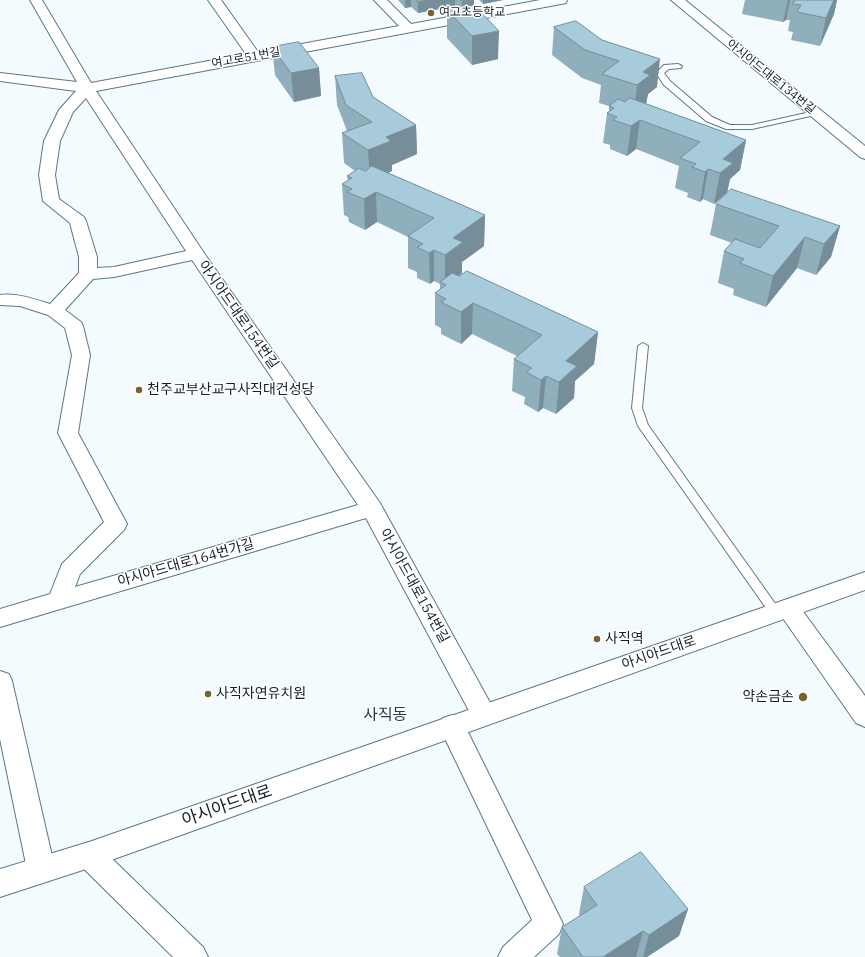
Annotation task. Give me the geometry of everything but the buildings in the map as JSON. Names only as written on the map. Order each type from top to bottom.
[{"type":"main road","name":"아시아드대로","points":[[0,883],[88,854],[865,581]]},
{"type":"street","name":"아시아드대로154번길","points":[[36,0],[87,88],[196,254],[372,509],[484,715]]},
{"type":"street","points":[[214,0],[255,56]]},
{"type":"street","points":[[380,0],[408,28]]},
{"type":"street","name":"여고로51번길","points":[[0,77],[87,88],[408,28],[531,3],[561,0]]},
{"type":"street","name":"아시아드대로134번길","points":[[677,0],[865,154]]},
{"type":"street","points":[[54,311],[88,274],[88,257],[78,221],[51,201],[47,175],[52,141],[66,110],[87,88]]},
{"type":"street","points":[[88,274],[114,272],[196,254]]},
{"type":"street","points":[[0,300],[7,299],[32,304],[54,311],[74,326],[81,355],[68,434],[116,524],[70,570],[59,601]]},
{"type":"street","name":"아시아드대로164번가길","points":[[0,618],[372,509]]},
{"type":"street","points":[[782,610],[865,716]]},
{"type":"street","points":[[0,681],[41,869]]},
{"type":"street","points":[[452,726],[549,924],[513,957]]},
{"type":"street","points":[[88,854],[193,957]]},
{"type":"lane","points":[[678,66],[667,67],[660,72],[667,83],[709,120],[730,127],[752,127],[815,113]]},
{"type":"lane","points":[[643,346],[637,408],[644,426],[782,610]]},
{"type":"place","name":"여고초등학교","points":[[431,13]]},
{"type":"place","name":"천주교부산교구사직대건성당","points":[[139,390]]},
{"type":"place","name":"사직역","points":[[597,639]]},
{"type":"place","name":"사직자연유치원","points":[[208,694]]},
{"type":"place","name":"약손금손","points":[[803,697]]},
{"type":"district","name":"사직동","points":[[385,715]]}]
